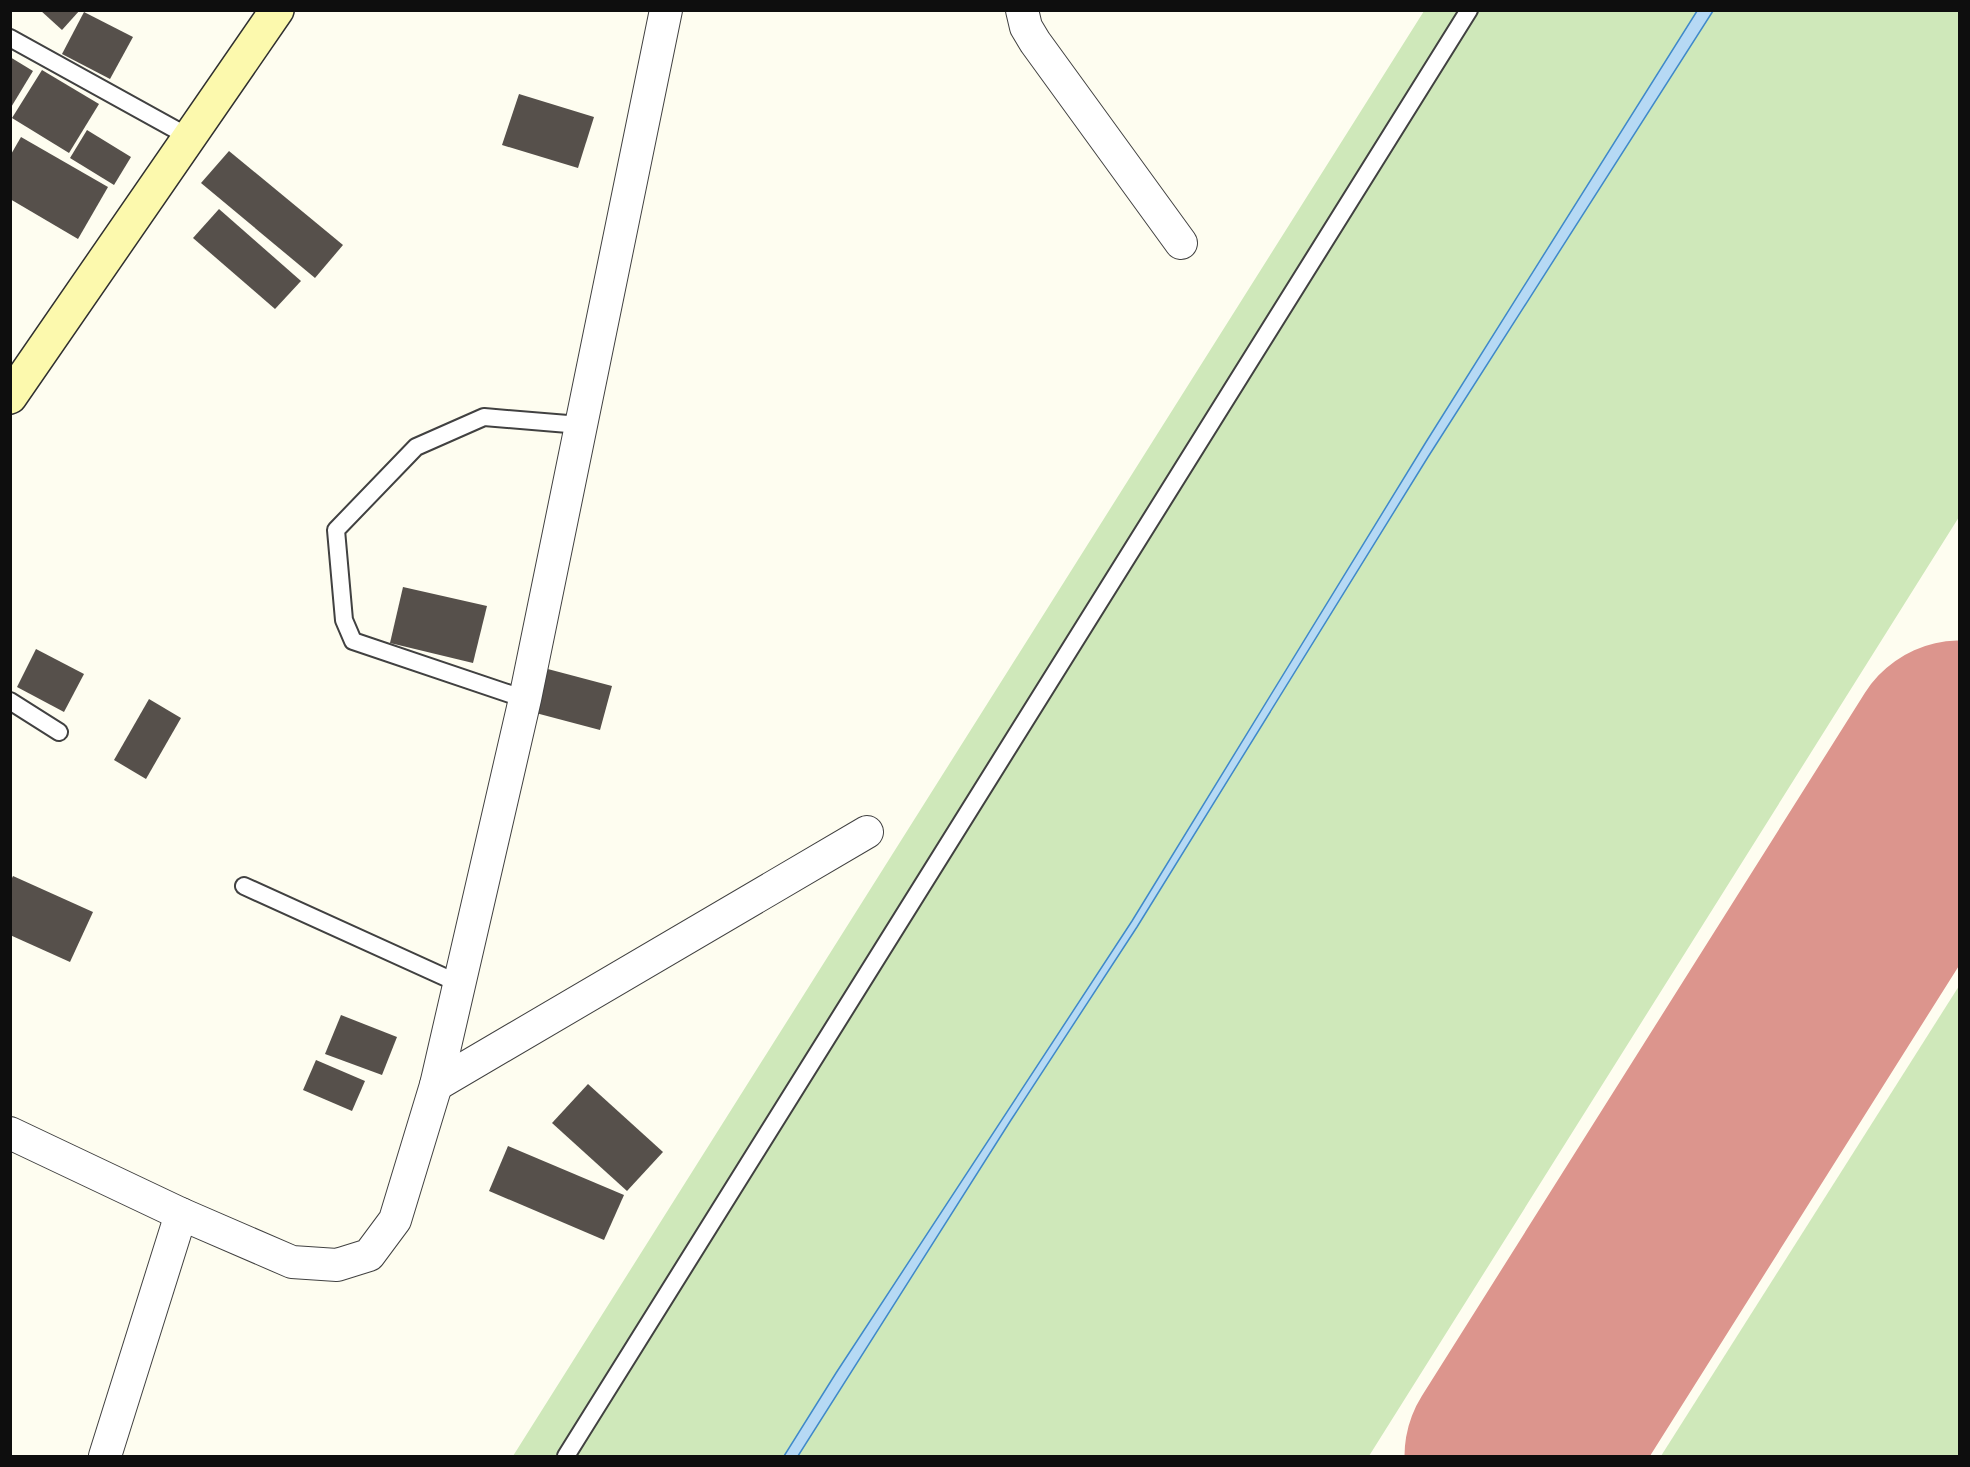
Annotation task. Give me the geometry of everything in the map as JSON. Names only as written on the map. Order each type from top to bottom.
[{"type":"main road","points":[[10,397],[277,10]]},
{"type":"street","points":[[10,1133],[181,1214],[292,1262],[337,1265],[369,1255],[395,1220],[436,1085],[525,699],[666,10]]},
{"type":"street","points":[[1022,10],[1026,27],[1035,42],[1181,243]]},
{"type":"street","points":[[436,1085],[867,832]]},
{"type":"street","points":[[105,1456],[181,1214]]},
{"type":"lane","points":[[566,1456],[1469,10]]},
{"type":"lane","points":[[10,38],[189,137]]},
{"type":"lane","points":[[525,699],[353,641],[344,620],[336,530],[416,447],[484,417],[580,424]]},
{"type":"lane","points":[[10,701],[60,732]]},
{"type":"lane","points":[[244,886],[460,984]]},
{"type":"green space","points":[[1424,11],[1697,11],[1426,442],[1132,921],[784,1456],[513,1456]]},
{"type":"green space","points":[[1713,11],[1959,11],[1959,517],[1369,1456],[798,1456],[1011,1120],[1137,927],[1428,457]]},
{"type":"green space","points":[[1959,986],[1959,1456],[1661,1456]]},
{"type":"water","points":[[1697,11],[1713,11],[1428,457],[1137,927],[1011,1120],[798,1456],[784,1456],[1132,921],[1426,442]]},
{"type":"building","points":[[40,10],[80,10],[62,30]]},
{"type":"building","points":[[84,12],[133,37],[110,79],[62,54]]},
{"type":"building","points":[[10,57],[33,71],[10,109]]},
{"type":"building","points":[[42,70],[99,104],[69,153],[12,118]]},
{"type":"building","points":[[519,94],[594,117],[578,168],[502,145]]},
{"type":"building","points":[[87,130],[131,157],[114,185],[70,158]]},
{"type":"building","points":[[21,137],[108,187],[78,239],[10,199],[10,156]]},
{"type":"building","points":[[229,151],[343,245],[315,278],[201,183]]},
{"type":"building","points":[[219,209],[301,281],[275,309],[193,238]]},
{"type":"building","points":[[403,587],[487,606],[473,663],[390,643]]},
{"type":"building","points":[[36,649],[84,674],[64,712],[17,687]]},
{"type":"building","points":[[544,668],[612,686],[600,730],[532,712]]},
{"type":"building","points":[[149,699],[181,718],[146,779],[114,760]]},
{"type":"building","points":[[13,876],[93,912],[70,962],[10,935],[10,882]]},
{"type":"building","points":[[341,1015],[397,1037],[382,1075],[325,1054]]},
{"type":"building","points":[[316,1060],[365,1081],[352,1111],[303,1090]]},
{"type":"building","points":[[588,1084],[663,1152],[627,1191],[552,1123]]},
{"type":"building","points":[[508,1146],[624,1195],[604,1240],[489,1191]]},
{"type":"runway","points":[[1517,1456],[1960,753]]}]
